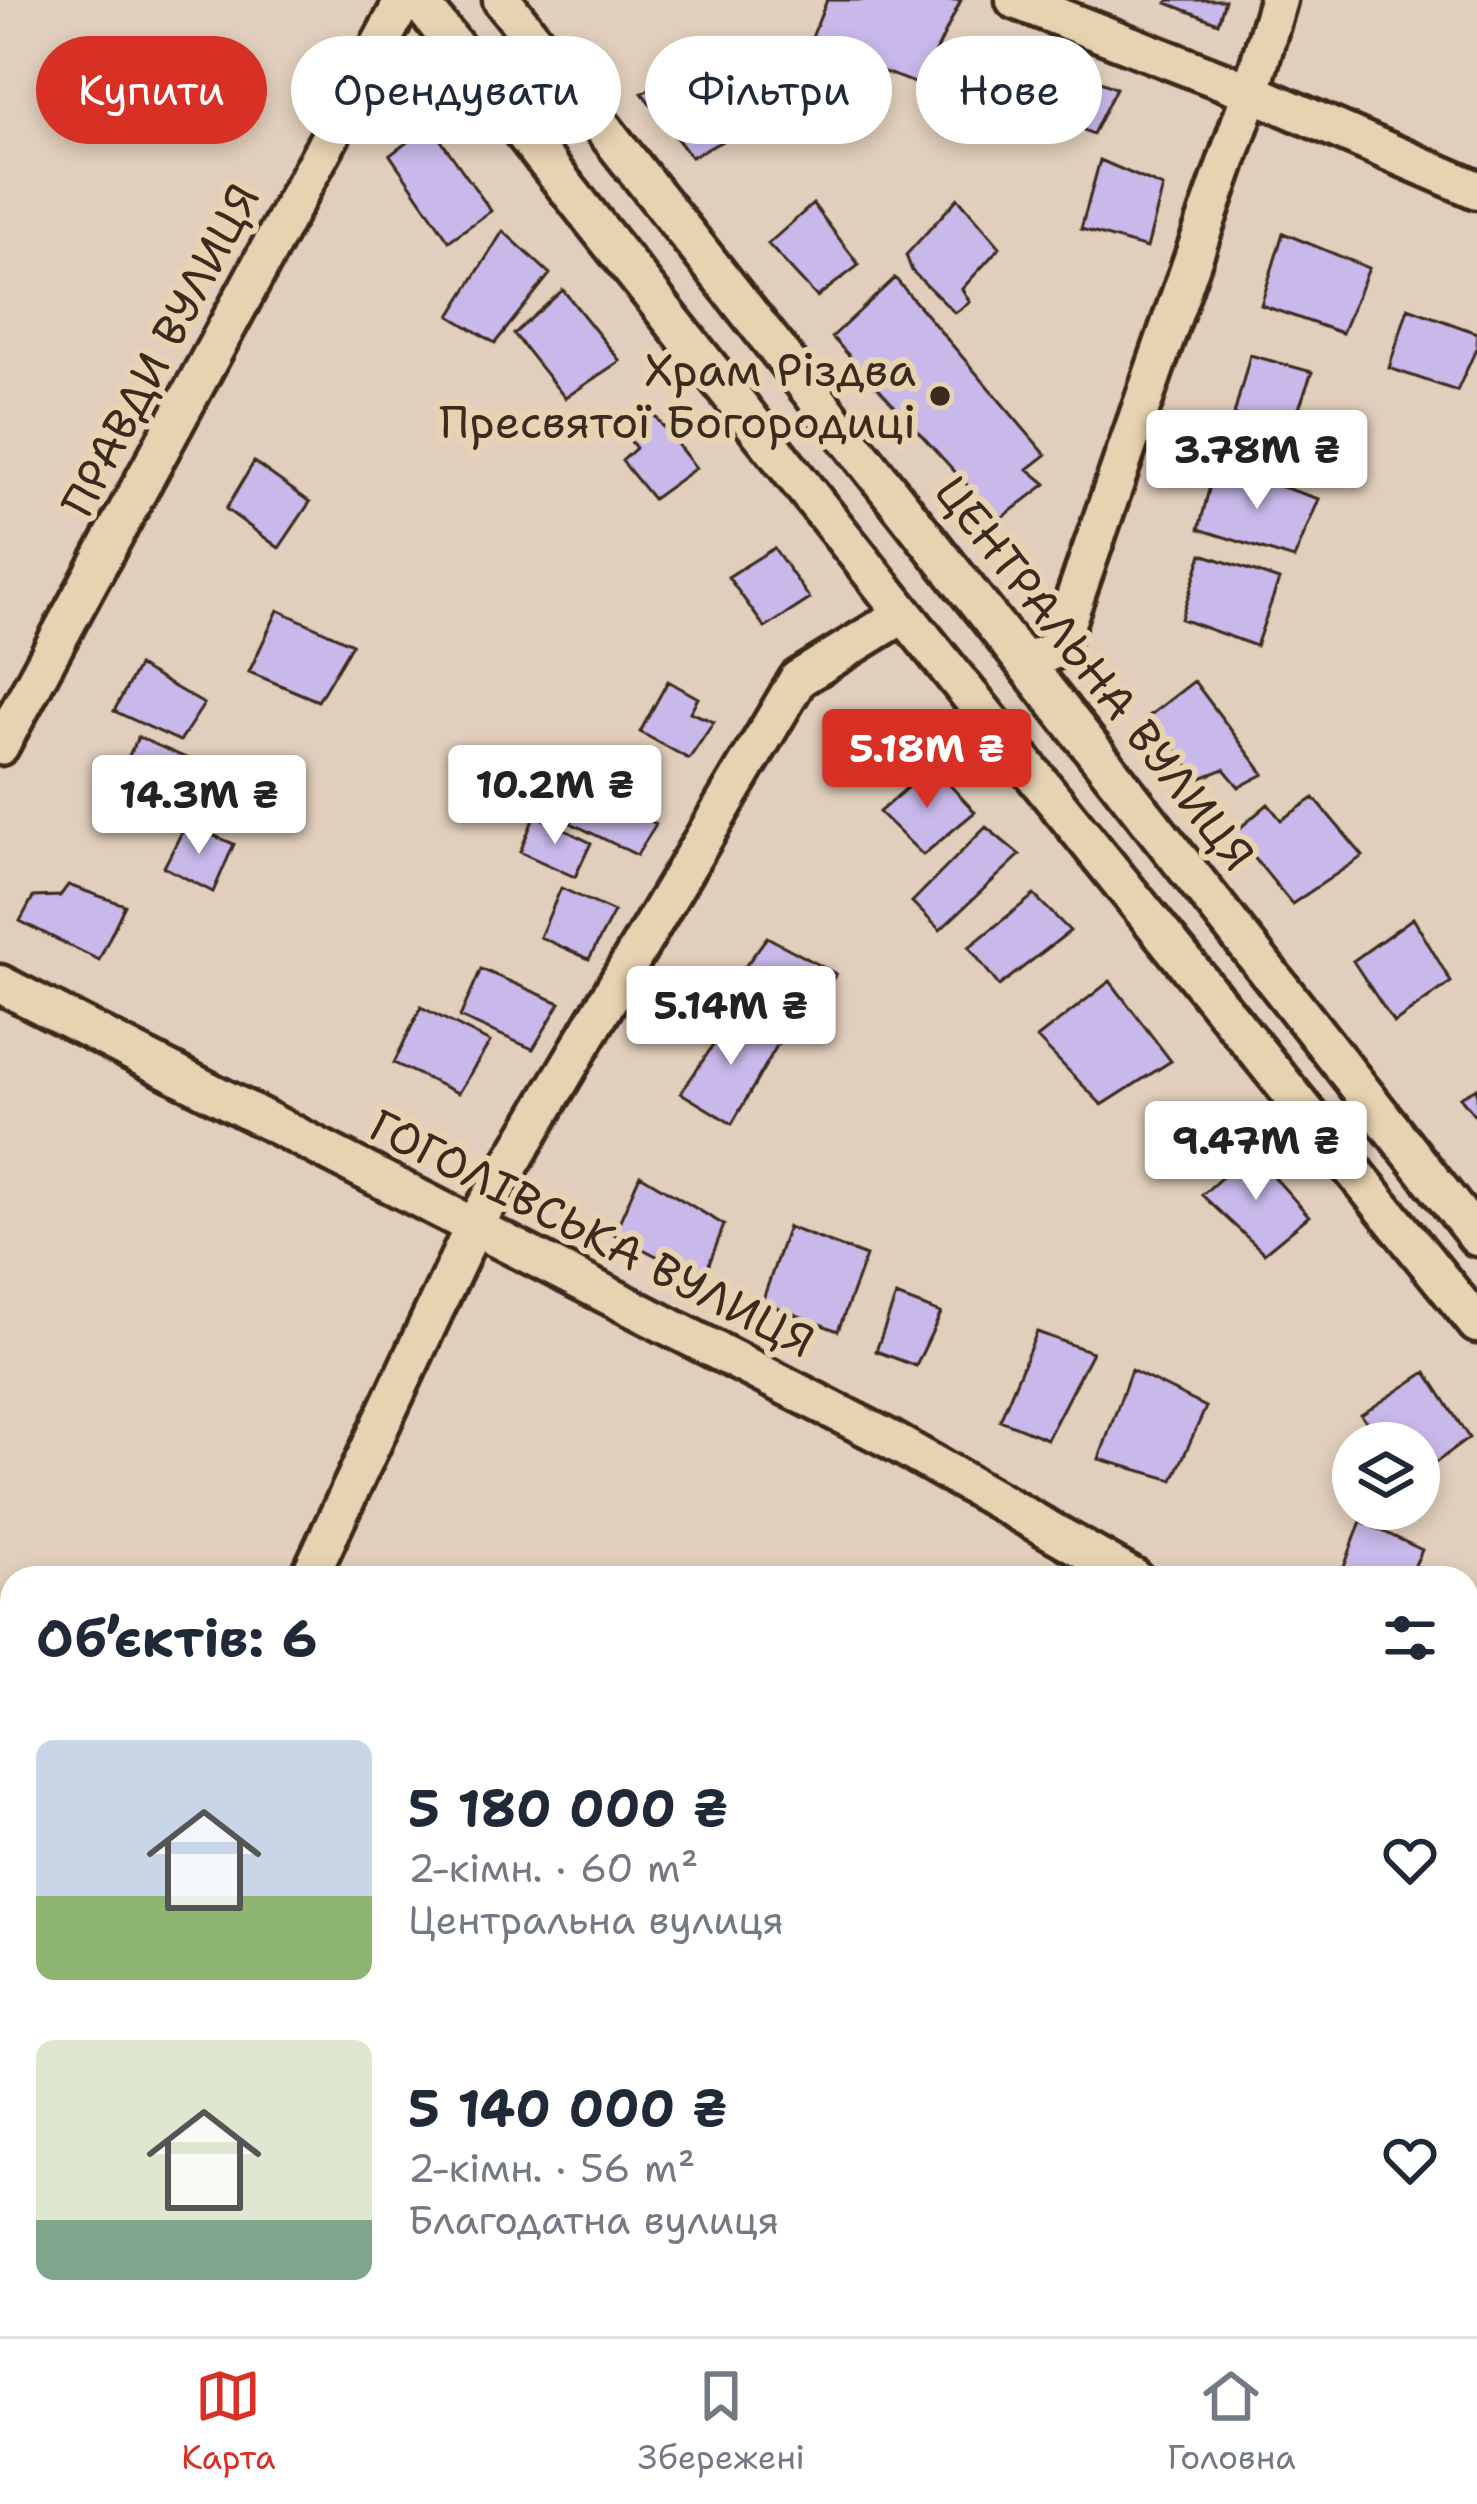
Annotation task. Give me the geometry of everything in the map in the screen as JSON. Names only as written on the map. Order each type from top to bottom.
[{"type":"street","name":"ПРАВДИ ВУЛИЦЯ","points":[[0,746],[404,0]]},
{"type":"street","points":[[418,0],[904,614],[1477,1324]]},
{"type":"street","name":"ЦЕНТРАЛЬНА ВУЛИЦЯ","points":[[502,0],[1477,1238]]},
{"type":"street","points":[[1015,0],[1251,92],[1477,190]]},
{"type":"street","points":[[1026,662],[1057,649],[1251,92],[1278,0]]},
{"type":"street","points":[[315,1566],[474,1226],[798,679],[904,614]]},
{"type":"street","name":"ГОГОЛІВСЬКА ВУЛИЦЯ","points":[[0,984],[891,1440],[1114,1566]]},
{"type":"building","points":[[827,0],[961,0],[944,36],[916,36],[916,84],[892,75],[892,36],[813,36]]},
{"type":"building","points":[[1225,0],[1218,23],[1167,3]]},
{"type":"building","points":[[1102,83],[1116,88],[1102,116]]},
{"type":"building","points":[[405,144],[443,144],[491,211],[449,241],[390,155]]},
{"type":"building","points":[[681,144],[717,144],[691,157]]},
{"type":"building","points":[[1100,160],[1163,187],[1147,248],[1081,229]]},
{"type":"building","points":[[958,198],[1000,247],[962,289],[970,302],[955,313],[912,271],[906,255]]},
{"type":"building","points":[[813,204],[859,265],[817,297],[768,244]]},
{"type":"building","points":[[503,231],[550,274],[495,343],[450,316]]},
{"type":"building","points":[[1283,233],[1369,268],[1342,333],[1261,305]]},
{"type":"building","name":"Храм Різдва Пресвятої Богородиці","points":[[895,278],[1046,455],[1028,469],[1046,484],[999,520],[832,337]]},
{"type":"building","points":[[563,290],[620,361],[565,398],[514,334]]},
{"type":"building","points":[[1408,308],[1477,333],[1477,347],[1457,391],[1389,368]]},
{"type":"building","points":[[1250,355],[1312,372],[1291,430],[1234,415]]},
{"type":"building","points":[[651,411],[696,468],[653,499],[622,461],[636,448],[623,431]]},
{"type":"building","points":[[254,462],[310,502],[279,548],[226,509]]},
{"type":"building","points":[[1215,465],[1319,499],[1294,559],[1199,529]]},
{"type":"building","points":[[774,548],[810,599],[765,628],[728,577]]},
{"type":"building","points":[[1202,554],[1279,580],[1256,646],[1181,619]]},
{"type":"building","points":[[278,610],[352,644],[318,701],[249,672]]},
{"type":"building","points":[[138,666],[204,704],[180,741],[114,711]]},
{"type":"building","points":[[668,681],[698,698],[690,712],[714,722],[689,759],[640,732]]},
{"type":"building","points":[[1194,681],[1264,774],[1239,787],[1224,769],[1199,779],[1149,716]]},
{"type":"building","points":[[138,737],[232,778],[209,826],[115,784]]},
{"type":"building","points":[[932,766],[975,812],[923,855],[879,812]]},
{"type":"building","points":[[587,786],[656,824],[637,855],[571,823]]},
{"type":"building","points":[[1314,798],[1363,856],[1292,904],[1234,833],[1268,804],[1281,820]]},
{"type":"building","points":[[535,815],[591,843],[575,877],[520,852]]},
{"type":"building","points":[[186,824],[234,844],[213,892],[164,867]]},
{"type":"building","points":[[986,827],[1020,855],[940,930],[912,902]]},
{"type":"building","points":[[68,885],[125,905],[99,960],[20,921],[33,897],[60,896]]},
{"type":"building","points":[[561,888],[614,912],[589,959],[540,937]]},
{"type":"building","points":[[1034,895],[1070,931],[999,986],[969,947]]},
{"type":"building","points":[[1413,918],[1451,982],[1394,1023],[1353,961]]},
{"type":"building","points":[[767,937],[836,974],[807,1017],[738,976]]},
{"type":"building","points":[[481,969],[560,1003],[533,1049],[460,1017]]},
{"type":"building","points":[[1110,981],[1171,1061],[1102,1105],[1037,1038]]},
{"type":"building","points":[[421,1007],[490,1042],[458,1093],[394,1063]]},
{"type":"building","points":[[737,1010],[779,1042],[732,1124],[681,1093]]},
{"type":"building","points":[[1477,1088],[1477,1118],[1460,1097]]},
{"type":"building","points":[[1251,1151],[1309,1216],[1264,1253],[1202,1195]]},
{"type":"building","points":[[640,1175],[724,1225],[703,1280],[614,1234]]},
{"type":"building","points":[[788,1227],[866,1256],[838,1331],[762,1302]]},
{"type":"building","points":[[896,1296],[941,1313],[916,1366],[876,1351]]},
{"type":"building","points":[[1037,1332],[1092,1352],[1047,1439],[1000,1420]]},
{"type":"building","points":[[1131,1370],[1206,1407],[1173,1480],[1099,1459]]},
{"type":"building","points":[[1426,1372],[1469,1438],[1440,1459],[1440,1422],[1366,1422],[1361,1415]]},
{"type":"building","points":[[1358,1530],[1380,1530],[1422,1550],[1415,1566],[1344,1566]]},
{"type":"place","name":"Храм Різдва Пресвятої Богородиці","points":[[940,396]]}]
